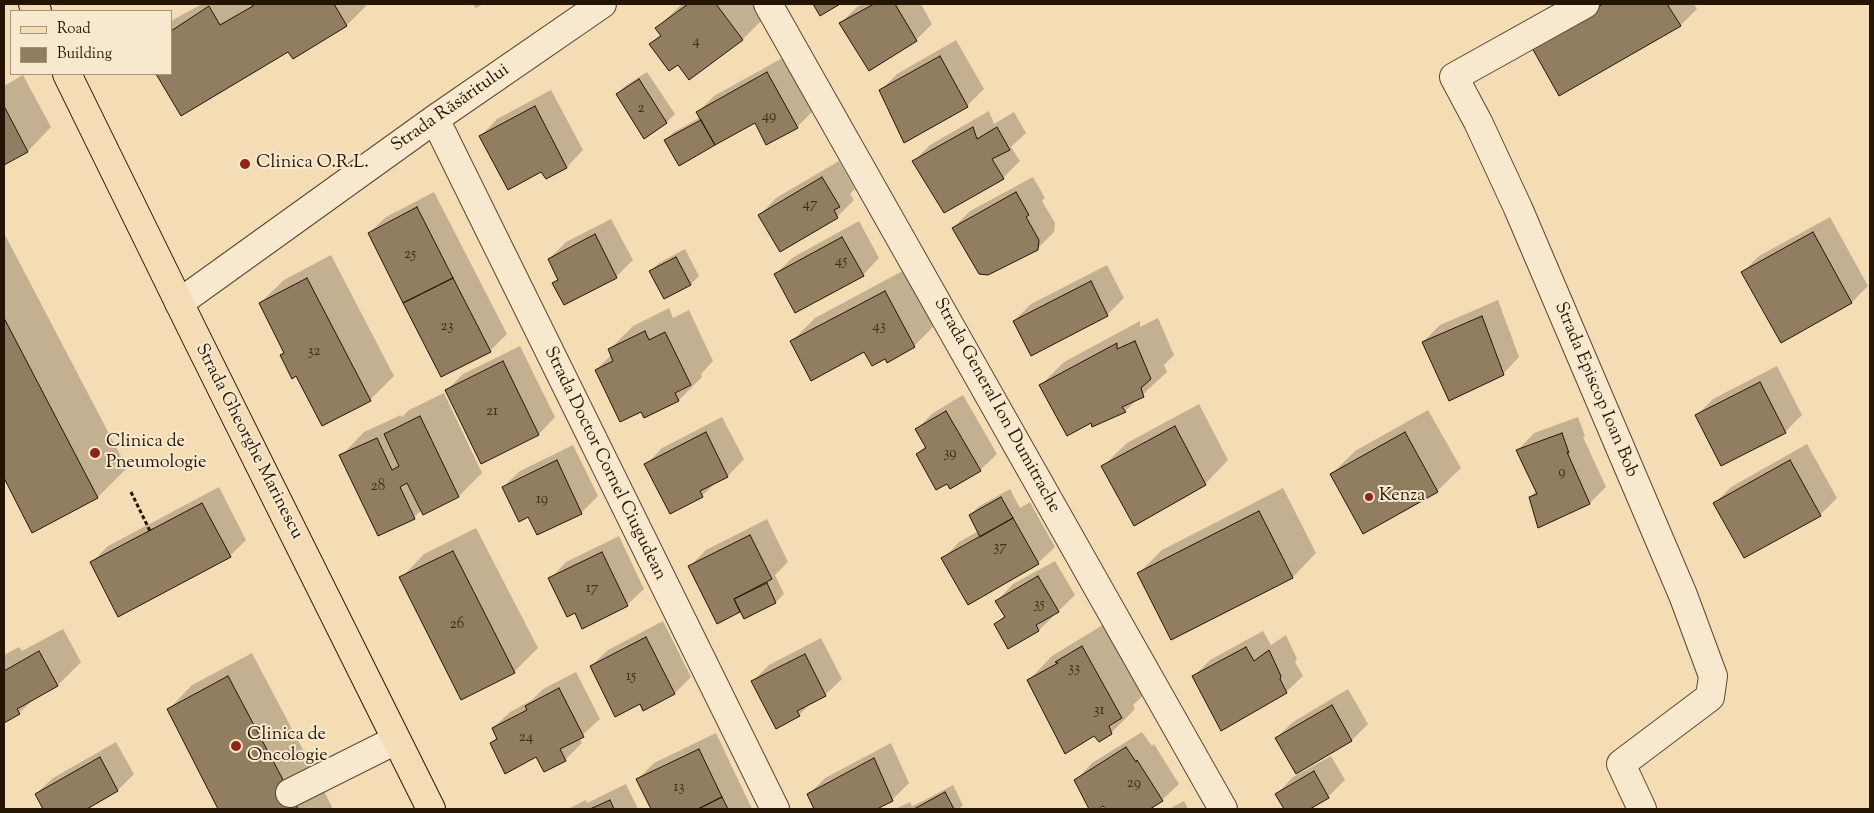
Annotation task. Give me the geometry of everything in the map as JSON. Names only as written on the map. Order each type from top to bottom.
[{"type":"main road","name":"Strada Gheorghe Marinescu","points":[[67,75],[431,809]]},
{"type":"street","name":"Strada Răsăritului","points":[[179,303],[435,119],[602,4]]},
{"type":"street","name":"Strada General Ion Dumitrache","points":[[768,4],[1223,809]]},
{"type":"street","name":"Strada Episcop Ioan Bob","points":[[1585,4],[1454,76],[1478,122],[1518,208],[1683,595],[1714,676],[1710,697],[1621,764],[1642,809]]},
{"type":"street","name":"Strada Doctor Cornel Ciugudean","points":[[435,119],[775,809]]},
{"type":"street","points":[[290,793],[396,740]]},
{"type":"path","points":[[131,492],[150,531]]},
{"type":"building","points":[[252,4],[334,4],[347,26],[293,59],[288,52],[181,116],[157,75],[172,75],[172,30],[209,6],[220,25],[253,6]]},
{"type":"building","points":[[688,4],[716,4],[743,40],[689,80],[678,65],[669,71],[649,44],[661,36],[655,28]]},
{"type":"building","points":[[813,4],[840,4],[820,16]]},
{"type":"building","points":[[874,4],[895,4],[917,41],[869,71],[839,23]]},
{"type":"building","points":[[1603,4],[1667,4],[1681,26],[1559,96],[1531,46]]},
{"type":"building","points":[[940,56],[968,107],[904,143],[879,90]]},
{"type":"building","points":[[767,72],[798,128],[766,145],[755,123],[715,145],[696,112]]},
{"type":"building","points":[[639,79],[667,123],[644,139],[616,94]]},
{"type":"building","points":[[4,106],[28,152],[4,165]]},
{"type":"building","points":[[535,106],[567,168],[546,179],[541,172],[508,190],[479,136]]},
{"type":"building","points":[[701,120],[715,145],[679,166],[664,140]]},
{"type":"building","points":[[973,127],[977,139],[997,127],[1010,150],[992,159],[1004,179],[944,213],[912,161]]},
{"type":"building","points":[[822,177],[840,207],[834,210],[838,218],[780,252],[758,215]]},
{"type":"building","points":[[1016,192],[1029,215],[1026,217],[1039,240],[1038,250],[988,275],[979,274],[952,228]]},
{"type":"building","points":[[417,207],[453,278],[403,303],[368,233]]},
{"type":"building","points":[[1813,232],[1852,303],[1781,343],[1741,272]]},
{"type":"building","points":[[595,234],[617,278],[564,305],[552,283],[558,280],[548,259]]},
{"type":"building","points":[[842,237],[864,276],[795,313],[774,274]]},
{"type":"building","points":[[676,257],[691,285],[664,299],[649,271]]},
{"type":"building","points":[[307,278],[371,401],[322,426],[296,376],[292,379],[280,355],[284,353],[259,303]]},
{"type":"building","points":[[453,278],[491,352],[441,377],[403,303]]},
{"type":"building","points":[[1091,281],[1108,316],[1031,356],[1013,321]]},
{"type":"building","points":[[885,291],[915,347],[887,363],[885,359],[872,366],[864,352],[811,381],[790,341]]},
{"type":"building","points":[[1482,316],[1504,375],[1449,401],[1422,342]]},
{"type":"building","points":[[4,318],[98,498],[32,533],[4,478]]},
{"type":"building","points":[[645,331],[649,340],[665,332],[691,385],[675,393],[679,401],[644,418],[641,412],[620,422],[595,370],[613,361],[608,349]]},
{"type":"building","points":[[1135,341],[1151,379],[1141,388],[1144,397],[1122,407],[1126,412],[1092,427],[1091,423],[1067,436],[1039,385],[1117,343],[1117,349]]},
{"type":"building","points":[[503,361],[539,435],[481,464],[445,390]]},
{"type":"building","points":[[1760,382],[1786,433],[1721,466],[1695,415]]},
{"type":"building","points":[[946,411],[981,471],[950,489],[947,484],[936,490],[916,454],[926,448],[915,429]]},
{"type":"building","points":[[420,416],[459,497],[423,515],[407,483],[400,487],[415,519],[378,536],[339,455],[377,438],[392,470],[399,466],[384,434]]},
{"type":"building","points":[[1175,426],[1206,485],[1134,526],[1101,466]]},
{"type":"building","points":[[706,432],[728,477],[700,491],[703,497],[670,514],[644,464]]},
{"type":"building","points":[[1405,432],[1438,492],[1363,534],[1330,474]]},
{"type":"building","points":[[1562,433],[1569,453],[1567,452],[1590,504],[1538,528],[1529,497],[1537,494],[1516,450]]},
{"type":"building","points":[[557,460],[582,514],[537,535],[528,517],[519,522],[502,487]]},
{"type":"building","points":[[1790,460],[1821,516],[1744,558],[1713,503]]},
{"type":"building","points":[[1001,497],[1013,518],[980,537],[969,515]]},
{"type":"building","points":[[202,503],[231,557],[118,617],[90,562]]},
{"type":"building","points":[[1259,511],[1293,578],[1171,640],[1137,573]]},
{"type":"building","points":[[1013,518],[1039,564],[968,605],[941,558]]},
{"type":"building","points":[[750,535],[772,579],[734,599],[740,612],[717,624],[688,566]]},
{"type":"building","points":[[453,551],[515,673],[461,700],[399,577]]},
{"type":"building","points":[[602,552],[628,606],[582,629],[575,613],[567,617],[548,578]]},
{"type":"building","points":[[1038,576],[1059,612],[1036,625],[1039,631],[1008,649],[994,624],[1005,617],[995,601]]},
{"type":"building","points":[[767,583],[776,603],[744,619],[734,599]]},
{"type":"building","points":[[646,637],[675,694],[643,711],[640,704],[615,717],[590,666]]},
{"type":"building","points":[[1082,646],[1122,718],[1109,726],[1112,734],[1099,742],[1094,736],[1065,754],[1027,680],[1058,663],[1055,662]]},
{"type":"building","points":[[1246,647],[1254,661],[1269,650],[1287,693],[1221,731],[1192,676]]},
{"type":"building","points":[[39,651],[58,686],[17,709],[20,714],[4,723],[4,671]]},
{"type":"building","points":[[805,654],[826,696],[797,711],[800,716],[776,729],[751,681]]},
{"type":"building","points":[[228,676],[298,809],[218,809],[167,709]]},
{"type":"building","points":[[559,688],[584,737],[560,749],[566,761],[544,772],[536,757],[505,774],[490,743],[497,739],[492,728],[527,710],[525,706]]},
{"type":"building","points":[[1332,705],[1352,741],[1296,774],[1275,738]]},
{"type":"building","points":[[1126,747],[1136,762],[1137,760],[1163,801],[1150,809],[1105,809],[1103,806],[1099,809],[1089,809],[1074,780]]},
{"type":"building","points":[[699,749],[722,797],[698,809],[651,809],[636,779]]},
{"type":"building","points":[[100,757],[118,791],[87,809],[43,809],[35,794]]},
{"type":"building","points":[[874,758],[893,801],[877,809],[814,809],[807,794]]},
{"type":"building","points":[[1314,771],[1329,798],[1310,809],[1284,809],[1275,794]]},
{"type":"building","points":[[945,792],[954,809],[914,809]]},
{"type":"building","points":[[722,797],[728,809],[698,809]]},
{"type":"building","points":[[610,800],[614,809],[590,809]]},
{"type":"place","name":"Clinica O.R.L.","points":[[245,164]]},
{"type":"place","name":"Clinica de Pneumologie","points":[[95,453]]},
{"type":"place","name":"Kenza","points":[[1369,497]]},
{"type":"place","name":"Clinica de Oncologie","points":[[236,746]]}]
